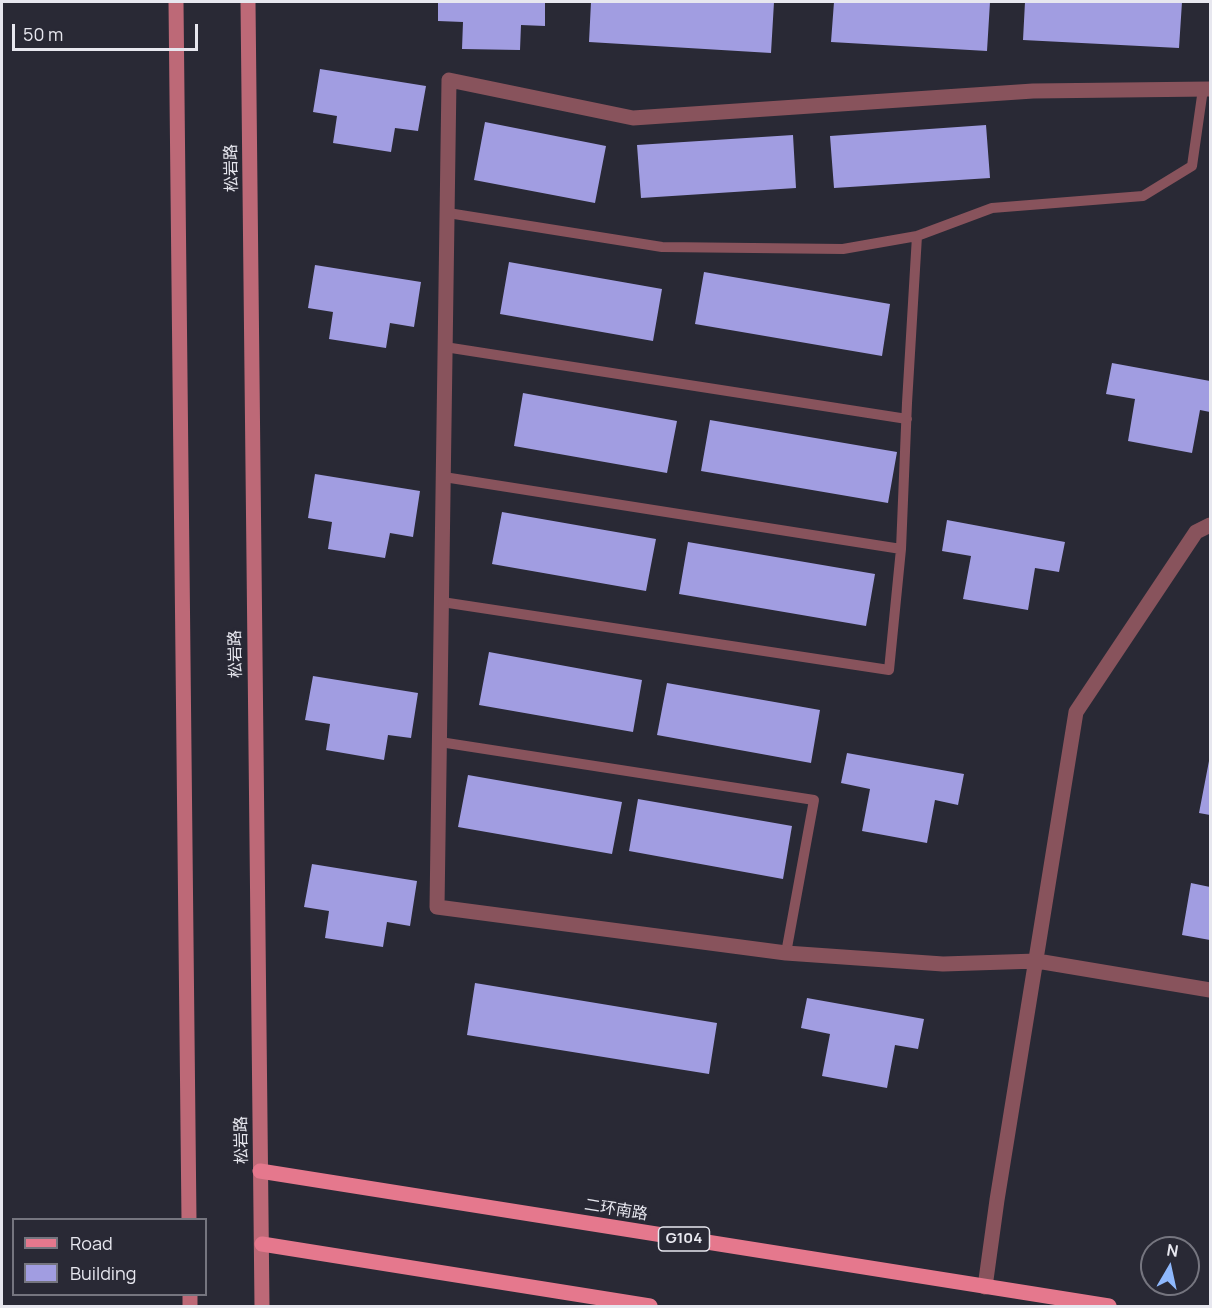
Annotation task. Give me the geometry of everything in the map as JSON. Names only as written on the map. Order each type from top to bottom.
[{"type":"main road","points":[[176,2],[189,1218]]},
{"type":"main road","name":"松岩路","points":[[248,2],[262,1306]]},
{"type":"main road","name":"二环南路","points":[[260,1171],[1109,1306]]},
{"type":"main road","points":[[262,1244],[650,1306]]},
{"type":"street","points":[[1207,89],[1033,91],[633,118],[449,80],[437,907],[786,953],[943,964],[1037,961],[1210,990]]},
{"type":"street","points":[[985,1287],[1076,712],[1196,532],[1210,525]]},
{"type":"lane","points":[[448,213],[663,247],[843,249],[917,236],[992,208],[1143,196],[1192,166],[1207,89]]},
{"type":"lane","points":[[442,602],[889,670],[902,549],[917,236]]},
{"type":"lane","points":[[446,347],[907,419]]},
{"type":"lane","points":[[444,477],[902,549]]},
{"type":"lane","points":[[440,742],[814,800],[786,953]]},
{"type":"building","points":[[438,2],[545,2],[545,26],[521,25],[520,50],[462,49],[463,22],[438,21]]},
{"type":"building","points":[[591,2],[774,2],[771,53],[589,42]]},
{"type":"building","points":[[834,2],[990,2],[987,51],[831,42]]},
{"type":"building","points":[[1025,2],[1182,2],[1179,48],[1023,40]]},
{"type":"building","points":[[320,69],[426,86],[418,131],[395,128],[391,152],[333,143],[337,116],[313,112]]},
{"type":"building","points":[[485,122],[606,146],[595,203],[474,180]]},
{"type":"building","points":[[986,125],[990,178],[834,188],[830,136]]},
{"type":"building","points":[[793,135],[796,188],[641,198],[637,145]]},
{"type":"building","points":[[509,262],[662,289],[653,341],[500,314]]},
{"type":"building","points":[[315,265],[421,282],[414,327],[390,323],[386,348],[329,339],[333,312],[308,308]]},
{"type":"building","points":[[704,272],[890,304],[882,356],[695,324]]},
{"type":"building","points":[[1112,363],[1210,381],[1210,412],[1200,410],[1192,453],[1128,441],[1135,399],[1106,394]]},
{"type":"building","points":[[523,393],[677,421],[667,473],[514,446]]},
{"type":"building","points":[[710,420],[897,452],[888,503],[701,471]]},
{"type":"building","points":[[315,474],[420,491],[413,537],[390,533],[385,558],[328,549],[332,522],[308,518]]},
{"type":"building","points":[[502,512],[656,539],[646,591],[492,564]]},
{"type":"building","points":[[947,520],[1065,542],[1059,572],[1035,568],[1028,610],[963,599],[971,556],[942,551]]},
{"type":"building","points":[[688,542],[875,574],[866,626],[679,594]]},
{"type":"building","points":[[489,652],[642,680],[633,732],[479,705]]},
{"type":"building","points":[[313,676],[418,693],[411,738],[388,735],[384,760],[326,750],[330,724],[305,720]]},
{"type":"building","points":[[667,683],[820,710],[811,763],[657,735]]},
{"type":"building","points":[[847,753],[964,774],[958,805],[935,800],[927,843],[862,831],[870,789],[841,783]]},
{"type":"building","points":[[1210,761],[1210,815],[1199,813]]},
{"type":"building","points":[[468,775],[622,802],[612,854],[458,827]]},
{"type":"building","points":[[638,799],[792,826],[783,879],[629,851]]},
{"type":"building","points":[[312,864],[417,881],[410,926],[387,922],[383,947],[325,938],[329,911],[304,907]]},
{"type":"building","points":[[1191,883],[1210,887],[1210,940],[1182,935]]},
{"type":"building","points":[[475,983],[717,1023],[709,1074],[467,1035]]},
{"type":"building","points":[[807,998],[924,1019],[918,1049],[895,1045],[887,1088],[822,1076],[830,1034],[801,1028]]}]
